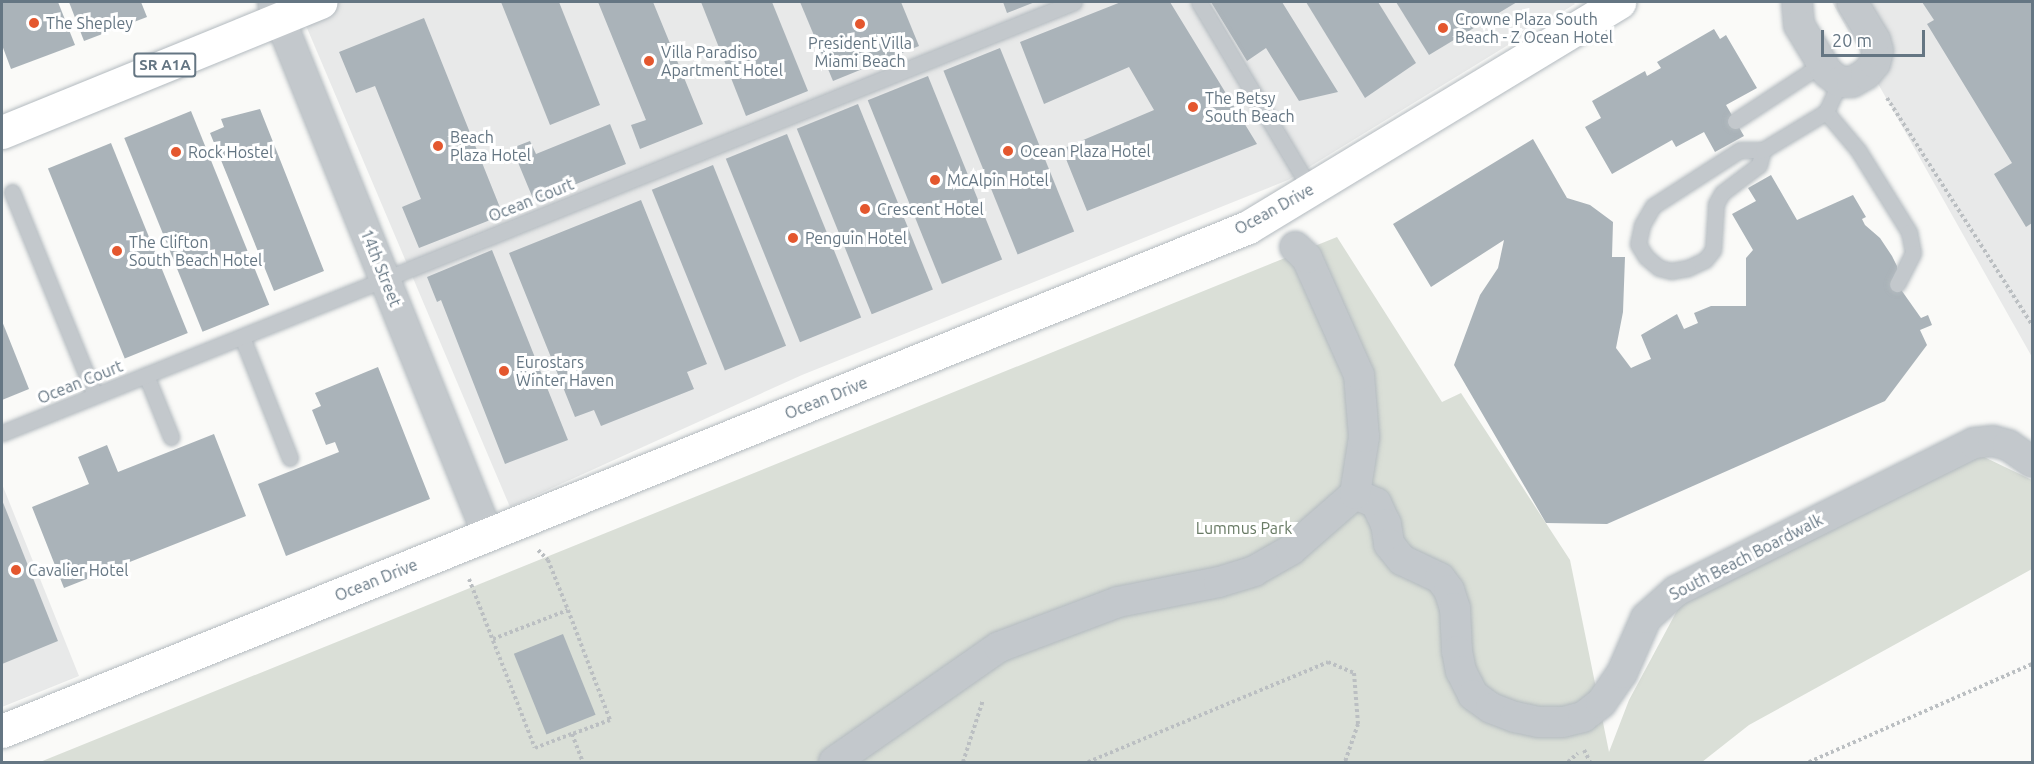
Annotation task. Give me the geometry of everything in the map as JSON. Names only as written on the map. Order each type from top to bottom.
[{"type":"street","name":"SR A1A","points":[[2,132],[276,10],[321,2]]},
{"type":"street","name":"Ocean Drive","points":[[2,731],[1248,226],[1619,2]]},
{"type":"street","points":[[1797,2],[1799,25],[1831,73],[1852,82],[1866,74],[1875,63],[1878,51],[1875,40],[1852,2]]},
{"type":"street","name":"14th Street","points":[[276,10],[488,535]]},
{"type":"street","points":[[834,762],[999,647],[1118,602],[1219,582],[1254,571],[1291,550],[1355,494],[1364,437],[1359,375],[1307,258],[1295,247]]},
{"type":"street","name":"South Beach Boardwalk","points":[[1355,494],[1376,502],[1386,524],[1389,544],[1402,560],[1440,578],[1449,590],[1455,608],[1459,661],[1473,695],[1491,708],[1515,717],[1538,722],[1563,722],[1583,717],[1601,703],[1622,673],[1646,618],[1676,591],[1974,443],[1993,441],[2000,443],[2032,462]]},
{"type":"lane","name":"Ocean Court","points":[[2,433],[1074,2]]},
{"type":"lane","points":[[1199,2],[1311,190]]},
{"type":"lane","points":[[1831,73],[1826,112],[1858,150],[1909,232],[1912,253],[1897,284]]},
{"type":"lane","points":[[1735,121],[1831,73]]},
{"type":"lane","points":[[1763,150],[1759,165],[1722,193],[1716,204],[1713,250],[1705,260],[1688,268],[1671,271],[1659,268],[1646,257],[1638,244],[1642,225],[1653,206],[1740,150],[1763,150],[1826,112]]},
{"type":"lane","points":[[12,192],[94,395]]},
{"type":"lane","points":[[242,337],[290,458]]},
{"type":"lane","points":[[146,375],[171,437]]},
{"type":"path","points":[[1885,95],[2032,325]]},
{"type":"path","points":[[466,570],[535,748],[610,720],[548,560],[533,542]]},
{"type":"path","points":[[493,639],[568,610]]},
{"type":"path","points":[[963,762],[999,647]]},
{"type":"path","points":[[1088,762],[1328,662],[1354,673],[1358,724],[1345,762]]},
{"type":"path","points":[[1809,762],[2032,664]]},
{"type":"path","points":[[572,734],[583,762]]},
{"type":"shaded area","points":[[296,2],[1573,2],[1575,4],[1288,180],[802,375],[510,507]]},
{"type":"shaded area","points":[[1832,2],[2032,2],[2032,357]]},
{"type":"shaded area","points":[[2,484],[79,676],[2,707]]},
{"type":"green space","name":"Lummus Park","points":[[1337,237],[1442,402],[1461,393],[1570,560],[1609,752],[1629,700],[1680,605],[1980,455],[2032,480],[2032,569],[1749,725],[1702,762],[40,762]]},
{"type":"building","name":"The Shepley","points":[[2,2],[58,2],[75,45],[11,69],[2,45]]},
{"type":"building","points":[[69,2],[141,2],[147,17],[84,41]]},
{"type":"building","points":[[501,2],[559,2],[600,105],[550,125]]},
{"type":"building","name":"Villa Paradiso Apartment Hotel","points":[[598,2],[653,2],[703,124],[640,149],[631,125],[646,120]]},
{"type":"building","points":[[701,2],[772,2],[808,91],[746,116]]},
{"type":"building","name":"President Villa Miami Beach","points":[[800,2],[901,2],[919,46],[833,81]]},
{"type":"building","points":[[1003,2],[1035,2],[1007,13]]},
{"type":"building","name":"The Betsy South Beach","points":[[1121,2],[1170,2],[1257,144],[1087,211],[1062,149],[1154,110],[1129,67],[1044,104],[1020,42]]},
{"type":"building","points":[[1211,2],[1282,2],[1338,92],[1299,101],[1266,48],[1247,61]]},
{"type":"building","points":[[1306,2],[1378,2],[1416,63],[1365,98]]},
{"type":"building","name":"Crowne Plaza South Beach - Z Ocean Hotel","points":[[1396,2],[1517,2],[1429,55]]},
{"type":"building","points":[[1922,2],[2032,2],[2032,223],[2026,227],[1994,174],[2012,163],[1927,24],[1934,20]]},
{"type":"building","name":"Beach Plaza Hotel","points":[[424,18],[503,215],[419,248],[402,207],[421,199],[375,86],[356,93],[339,52]]},
{"type":"building","points":[[1714,29],[1720,39],[1726,35],[1757,88],[1726,105],[1744,136],[1715,152],[1704,132],[1676,147],[1672,140],[1612,174],[1585,127],[1601,118],[1592,101],[1645,71],[1647,76],[1661,68],[1657,62]]},
{"type":"building","name":"Ocean Plaza Hotel","points":[[1000,48],[1074,232],[1018,254],[943,71]]},
{"type":"building","name":"McAlpin Hotel","points":[[928,76],[1002,260],[942,284],[868,100]]},
{"type":"building","name":"Crescent Hotel","points":[[858,104],[933,289],[872,314],[797,129]]},
{"type":"building","points":[[260,109],[324,271],[274,291],[210,133],[224,127],[221,119]]},
{"type":"building","points":[[191,111],[269,305],[203,332],[124,138]]},
{"type":"building","points":[[610,124],[626,164],[534,201],[512,148],[530,141],[536,154]]},
{"type":"building","name":"Penguin Hotel","points":[[787,134],[861,318],[800,342],[726,159]]},
{"type":"building","points":[[1533,139],[1567,198],[1590,205],[1613,222],[1612,257],[1625,257],[1623,312],[1616,348],[1631,368],[1651,359],[1641,335],[1677,314],[1684,329],[1698,323],[1694,313],[1711,306],[1746,306],[1746,258],[1753,250],[1732,214],[1756,201],[1748,188],[1771,175],[1797,220],[1853,195],[1866,217],[1862,219],[1865,225],[1880,238],[1897,266],[1897,284],[1921,318],[1928,315],[1932,325],[1920,330],[1927,345],[1885,401],[1607,524],[1546,523],[1454,365],[1480,295],[1498,268],[1504,240],[1431,287],[1393,224]]},
{"type":"building","name":"The Clifton South Beach Hotel","points":[[111,143],[188,333],[125,359],[48,168]]},
{"type":"building","points":[[713,165],[786,346],[725,371],[652,190]]},
{"type":"building","points":[[641,200],[707,364],[687,372],[694,389],[601,426],[594,410],[575,417],[509,253]]},
{"type":"building","name":"Eurostars Winter Haven","points":[[492,250],[568,440],[505,464],[441,300],[437,302],[427,277]]},
{"type":"building","points":[[2,321],[29,389],[2,400]]},
{"type":"building","points":[[378,367],[430,499],[286,556],[258,484],[339,452],[335,442],[326,445],[312,410],[321,406],[315,393]]},
{"type":"building","points":[[214,434],[246,516],[64,588],[32,507],[89,484],[78,457],[107,445],[118,472]]},
{"type":"building","name":"Cavalier Hotel","points":[[2,500],[58,641],[2,664]]},
{"type":"building","points":[[563,634],[596,715],[546,735],[514,654]]},
{"type":"place","name":"The Shepley","points":[[34,23]]},
{"type":"place","name":"President Villa Miami Beach","points":[[860,24]]},
{"type":"place","name":"Crowne Plaza South Beach - Z Ocean Hotel","points":[[1443,28]]},
{"type":"place","name":"Villa Paradiso Apartment Hotel","points":[[649,61]]},
{"type":"place","name":"The Betsy South Beach","points":[[1193,107]]},
{"type":"place","name":"Beach Plaza Hotel","points":[[438,146]]},
{"type":"place","name":"Ocean Plaza Hotel","points":[[1008,151]]},
{"type":"place","name":"Rock Hostel","points":[[176,152]]},
{"type":"place","name":"McAlpin Hotel","points":[[935,180]]},
{"type":"place","name":"Crescent Hotel","points":[[865,209]]},
{"type":"place","name":"Penguin Hotel","points":[[793,238]]},
{"type":"place","name":"The Clifton South Beach Hotel","points":[[117,251]]},
{"type":"place","name":"Eurostars Winter Haven","points":[[504,371]]},
{"type":"place","name":"Cavalier Hotel","points":[[16,570]]}]
